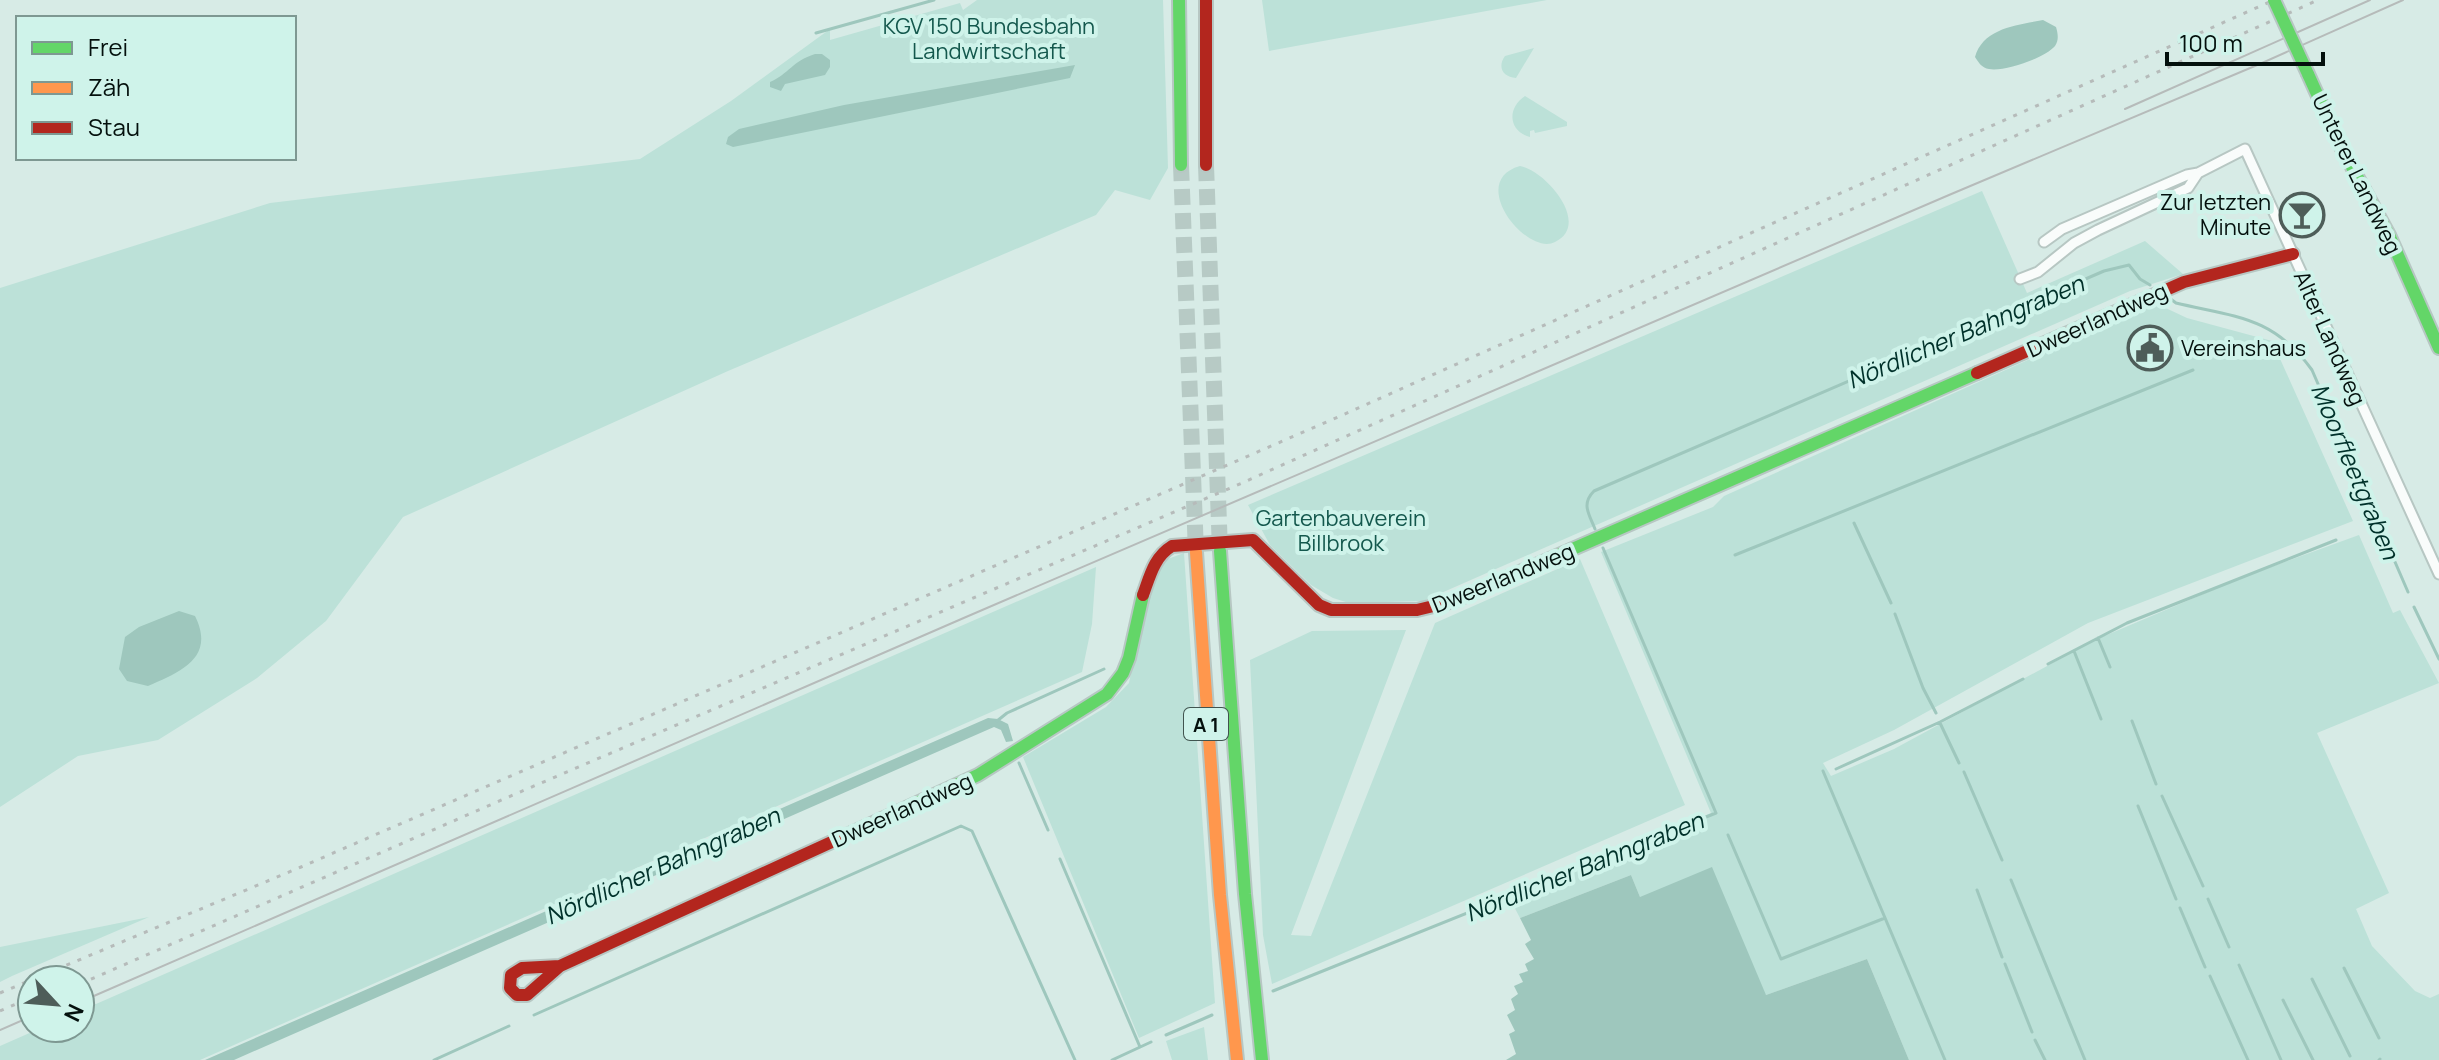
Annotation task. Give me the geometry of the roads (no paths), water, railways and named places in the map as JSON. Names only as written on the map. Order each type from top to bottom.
[{"type":"main road","points":[[1179,0],[1181,165]]},
{"type":"main road","points":[[1206,0],[1206,165]]},
{"type":"main road","name":"Unterer Landweg","points":[[2274,0],[2340,145],[2389,235],[2439,348]]},
{"type":"main road","name":"Dweerlandweg","points":[[560,966],[978,775],[1107,694],[1123,673],[1139,605],[1156,561],[1162,552],[1172,546],[1253,540],[1319,605],[1331,610],[1435,607],[1613,533],[2184,282],[2293,254]]},
{"type":"main road","name":"A 1","points":[[1220,551],[1245,894],[1262,1060]]},
{"type":"main road","name":"A 1","points":[[1196,552],[1220,895],[1237,1060]]},
{"type":"street","name":"Alter Landweg","points":[[2044,242],[2062,229],[2198,173],[2245,149],[2439,574]]},
{"type":"street","name":"Alter Landweg","points":[[2020,279],[2038,272],[2074,243],[2098,230],[2188,188],[2198,173]]},
{"type":"water","points":[[2043,20],[2056,27],[2058,37],[2055,46],[2043,55],[1996,69],[1984,68],[1975,57],[1979,47],[1993,34],[2012,26]]},
{"type":"water","points":[[815,54],[822,54],[830,60],[825,75],[785,84],[781,91],[770,87],[770,82]]},
{"type":"water","points":[[1075,65],[1070,78],[733,147],[726,144],[728,137],[739,129],[844,105]]},
{"type":"water","points":[[179,611],[195,616],[200,630],[198,653],[182,669],[148,686],[127,681],[119,669],[125,637],[139,627]]},
{"type":"water","points":[[988,718],[1008,724],[1013,741],[1006,742],[1001,730],[994,727],[234,1060],[205,1060]]},
{"type":"water","points":[[1712,867],[1766,995],[1867,959],[1909,1060],[1506,1060],[1516,1054],[1509,1034],[1515,1031],[1507,1015],[1515,1010],[1511,999],[1518,994],[1514,986],[1523,982],[1519,974],[1528,971],[1525,964],[1534,959],[1525,944],[1531,940],[1520,918],[1631,875],[1640,897]]},
{"type":"waterway","points":[[816,33],[934,0]]},
{"type":"waterway","name":"Nördlicher Bahngraben","points":[[1595,529],[1587,505],[1594,491],[2104,271],[2129,265],[2140,279],[2150,285]]},
{"type":"waterway","name":"Moorfleetgraben","points":[[2168,297],[2176,303],[2235,316],[2267,329],[2283,339],[2312,370],[2408,592]]},
{"type":"waterway","points":[[1735,555],[2193,370]]},
{"type":"waterway","points":[[1854,523],[1891,603]]},
{"type":"waterway","points":[[2048,664],[2127,623],[2336,540]]},
{"type":"waterway","name":"Nördlicher Bahngraben","points":[[1273,991],[1716,813],[1603,548]]},
{"type":"waterway","points":[[2414,607],[2439,659]]},
{"type":"waterway","points":[[1895,614],[1923,688],[1936,713]]},
{"type":"waterway","points":[[2098,638],[2110,667]]},
{"type":"waterway","points":[[2074,651],[2101,719]]},
{"type":"waterway","name":"Nördlicher Bahngraben","points":[[997,721],[1007,713],[1104,669]]},
{"type":"waterway","points":[[1836,769],[1940,722],[2023,679]]},
{"type":"waterway","points":[[2132,721],[2156,784]]},
{"type":"waterway","points":[[1940,723],[1959,763]]},
{"type":"waterway","points":[[1019,763],[1048,830]]},
{"type":"waterway","points":[[1823,771],[1945,1060]]},
{"type":"waterway","points":[[1964,772],[2002,860]]},
{"type":"waterway","points":[[2162,796],[2203,886]]},
{"type":"waterway","points":[[2138,806],[2176,899]]},
{"type":"waterway","points":[[534,1015],[961,826],[972,831],[1075,1060]]},
{"type":"waterway","points":[[1728,835],[1781,959],[1885,918]]},
{"type":"waterway","points":[[1060,859],[1140,1047]]},
{"type":"waterway","points":[[2011,880],[2085,1060]]},
{"type":"waterway","points":[[1977,890],[2002,957]]},
{"type":"waterway","points":[[2208,899],[2229,947]]},
{"type":"waterway","points":[[2180,908],[2205,967]]},
{"type":"waterway","points":[[2005,964],[2032,1032]]},
{"type":"waterway","points":[[2239,965],[2281,1060]]},
{"type":"waterway","points":[[2344,968],[2379,1038]]},
{"type":"waterway","points":[[2210,976],[2248,1060]]},
{"type":"waterway","points":[[2312,979],[2350,1056]]},
{"type":"waterway","points":[[2283,1000],[2313,1060]]},
{"type":"waterway","points":[[1166,1035],[1212,1015]]},
{"type":"waterway","points":[[434,1060],[509,1026]]},
{"type":"waterway","points":[[2035,1040],[2045,1060]]},
{"type":"waterway","points":[[1112,1060],[1151,1042]]},
{"type":"tunnel","points":[[1181,165],[1196,552]]},
{"type":"tunnel","points":[[1206,165],[1220,551]]},
{"type":"tram line","points":[[2125,109],[2370,0]]},
{"type":"tram line","points":[[96,995],[966,617],[2403,0]]},
{"type":"tram line","points":[[0,1030],[16,1023]]},
{"type":"railway","points":[[0,993],[301,867],[1338,417],[2274,0]]},
{"type":"railway","points":[[96,977],[1242,483],[2318,0]]},
{"type":"railway","points":[[0,1011],[16,1004]]},
{"type":"place","name":"Zur letzten Minute","points":[[2302,215]]},
{"type":"place","name":"Vereinshaus","points":[[2150,348]]},
{"type":"park label","name":"KGV 150 Bundesbahn Landwirtschaft","points":[[989,38]]},
{"type":"park label","name":"Gartenbauverein Billbrook","points":[[1341,530]]}]
